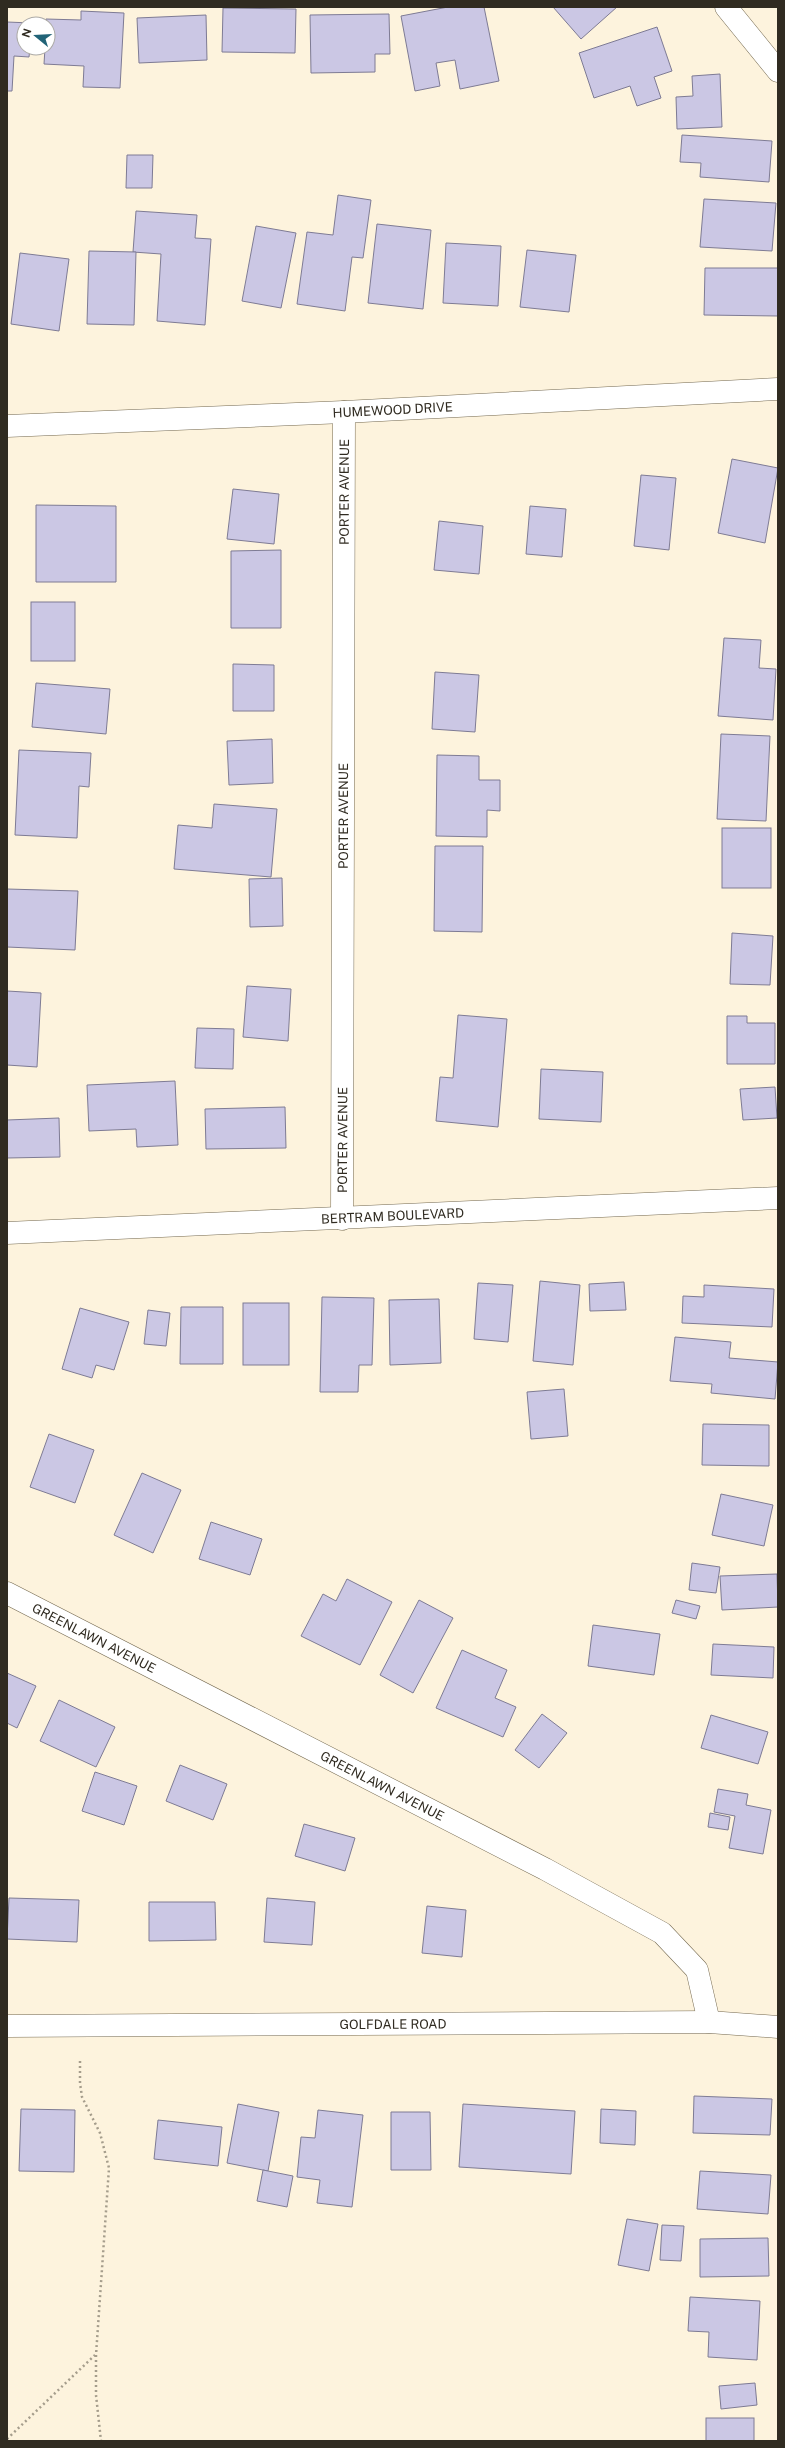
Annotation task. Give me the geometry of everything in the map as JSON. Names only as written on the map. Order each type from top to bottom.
[{"type":"street","points":[[726,7],[778,71]]},
{"type":"street","name":"HUMEWOOD DRIVE","points":[[7,426],[344,412],[778,389]]},
{"type":"street","name":"PORTER AVENUE","points":[[342,1219],[344,412]]},
{"type":"street","name":"BERTRAM BOULEVARD","points":[[7,1232],[342,1219],[778,1198]]},
{"type":"street","name":"GREENLAWN AVENUE","points":[[7,1593],[545,1869],[662,1933],[697,1970],[709,2022]]},
{"type":"street","name":"GOLFDALE ROAD","points":[[7,2026],[709,2022],[778,2027]]},
{"type":"path","points":[[80,2061],[82,2098],[100,2133],[109,2168],[96,2355],[96,2395],[101,2441]]},
{"type":"path","points":[[7,2438],[65,2382],[96,2355]]},
{"type":"building","points":[[448,7],[484,7],[499,81],[460,89],[455,60],[436,63],[440,86],[415,91],[401,16]]},
{"type":"building","points":[[553,7],[617,7],[581,39]]},
{"type":"building","points":[[223,8],[296,9],[295,53],[222,52]]},
{"type":"building","points":[[81,11],[124,13],[120,88],[83,87],[84,66],[44,64],[44,56],[56,56],[56,19],[81,20]]},
{"type":"building","points":[[389,14],[390,54],[375,54],[375,72],[311,73],[310,15]]},
{"type":"building","points":[[206,15],[207,60],[139,63],[137,18]]},
{"type":"building","points":[[7,22],[16,22],[16,56],[29,57],[14,56],[12,91],[7,91]]},
{"type":"building","points":[[657,27],[672,71],[654,77],[661,98],[637,106],[630,86],[594,98],[579,53]]},
{"type":"building","points":[[720,74],[722,127],[677,129],[676,97],[693,96],[692,76]]},
{"type":"building","points":[[682,135],[772,141],[769,182],[700,177],[701,163],[680,162]]},
{"type":"building","points":[[127,155],[153,155],[152,188],[126,188]]},
{"type":"building","points":[[338,195],[371,200],[363,258],[352,257],[345,311],[297,304],[307,232],[333,235]]},
{"type":"building","points":[[704,199],[776,203],[772,251],[700,247]]},
{"type":"building","points":[[136,211],[197,215],[195,238],[211,239],[205,325],[157,321],[161,254],[133,252]]},
{"type":"building","points":[[377,224],[431,230],[423,309],[368,303]]},
{"type":"building","points":[[256,226],[296,233],[281,308],[242,301]]},
{"type":"building","points":[[446,243],[501,246],[498,306],[443,303]]},
{"type":"building","points":[[527,250],[576,255],[569,312],[520,307]]},
{"type":"building","points":[[89,251],[136,252],[134,325],[87,324]]},
{"type":"building","points":[[20,253],[69,259],[59,331],[11,324]]},
{"type":"building","points":[[705,268],[778,268],[778,316],[704,315]]},
{"type":"building","points":[[732,459],[778,468],[765,543],[718,533]]},
{"type":"building","points":[[641,475],[676,478],[669,550],[634,546]]},
{"type":"building","points":[[233,489],[279,494],[274,544],[227,539]]},
{"type":"building","points":[[36,505],[116,506],[116,582],[36,582]]},
{"type":"building","points":[[530,506],[566,509],[562,557],[526,554]]},
{"type":"building","points":[[439,521],[483,526],[479,574],[434,570]]},
{"type":"building","points":[[281,550],[281,628],[231,628],[231,551]]},
{"type":"building","points":[[31,602],[75,602],[75,661],[31,661]]},
{"type":"building","points":[[724,638],[761,640],[759,668],[776,669],[773,720],[718,716]]},
{"type":"building","points":[[233,664],[274,665],[274,711],[233,711]]},
{"type":"building","points":[[435,672],[479,675],[475,732],[432,729]]},
{"type":"building","points":[[36,683],[110,689],[106,734],[32,727]]},
{"type":"building","points":[[721,734],[770,736],[766,821],[717,819]]},
{"type":"building","points":[[272,739],[273,783],[229,785],[227,741]]},
{"type":"building","points":[[19,750],[91,753],[89,787],[79,786],[77,838],[15,835]]},
{"type":"building","points":[[437,755],[479,756],[479,780],[500,780],[500,811],[487,810],[487,837],[436,836]]},
{"type":"building","points":[[214,804],[277,809],[271,877],[174,869],[178,825],[212,828]]},
{"type":"building","points":[[722,828],[771,828],[771,888],[722,888]]},
{"type":"building","points":[[435,846],[483,846],[482,932],[434,931]]},
{"type":"building","points":[[282,878],[283,926],[250,927],[249,879]]},
{"type":"building","points":[[7,889],[78,891],[75,950],[7,947]]},
{"type":"building","points":[[732,933],[773,936],[770,985],[730,984]]},
{"type":"building","points":[[247,986],[291,989],[288,1041],[243,1037]]},
{"type":"building","points":[[7,991],[41,993],[37,1067],[7,1065]]},
{"type":"building","points":[[458,1015],[507,1019],[498,1127],[436,1121],[440,1077],[453,1078]]},
{"type":"building","points":[[727,1016],[747,1016],[747,1023],[775,1023],[775,1064],[727,1064]]},
{"type":"building","points":[[197,1028],[234,1029],[233,1069],[195,1068]]},
{"type":"building","points":[[541,1069],[603,1072],[601,1122],[539,1119]]},
{"type":"building","points":[[175,1081],[178,1145],[137,1147],[136,1129],[89,1131],[87,1085]]},
{"type":"building","points":[[775,1087],[777,1118],[743,1120],[740,1089]]},
{"type":"building","points":[[285,1107],[286,1148],[206,1149],[205,1109]]},
{"type":"building","points":[[59,1118],[60,1157],[7,1158],[7,1120]]},
{"type":"building","points":[[540,1281],[580,1285],[573,1365],[533,1361]]},
{"type":"building","points":[[624,1282],[626,1310],[590,1311],[589,1284]]},
{"type":"building","points":[[478,1283],[513,1285],[508,1342],[474,1339]]},
{"type":"building","points":[[704,1285],[774,1289],[772,1327],[682,1323],[683,1296],[704,1297]]},
{"type":"building","points":[[322,1297],[374,1298],[372,1365],[359,1365],[358,1392],[320,1392]]},
{"type":"building","points":[[439,1299],[441,1363],[390,1365],[389,1300]]},
{"type":"building","points":[[243,1303],[289,1303],[289,1365],[243,1365]]},
{"type":"building","points":[[181,1307],[223,1307],[223,1364],[180,1364]]},
{"type":"building","points":[[80,1308],[129,1322],[114,1370],[96,1365],[92,1378],[62,1369]]},
{"type":"building","points":[[148,1310],[170,1313],[166,1346],[144,1344]]},
{"type":"building","points":[[675,1337],[731,1342],[729,1358],[778,1362],[775,1399],[711,1393],[712,1384],[670,1381]]},
{"type":"building","points":[[564,1389],[568,1436],[531,1439],[527,1392]]},
{"type":"building","points":[[703,1424],[769,1425],[769,1466],[702,1465]]},
{"type":"building","points":[[49,1434],[94,1450],[75,1503],[30,1487]]},
{"type":"building","points":[[142,1473],[181,1490],[153,1553],[114,1535]]},
{"type":"building","points":[[721,1494],[773,1505],[764,1546],[712,1535]]},
{"type":"building","points":[[211,1522],[262,1539],[250,1575],[199,1559]]},
{"type":"building","points":[[692,1563],[720,1567],[716,1593],[689,1590]]},
{"type":"building","points":[[777,1574],[778,1607],[722,1610],[720,1576]]},
{"type":"building","points":[[347,1579],[392,1602],[360,1665],[301,1636],[323,1594],[336,1601]]},
{"type":"building","points":[[419,1600],[453,1618],[413,1693],[380,1675]]},
{"type":"building","points":[[676,1600],[700,1606],[696,1619],[672,1613]]},
{"type":"building","points":[[593,1625],[660,1634],[654,1675],[588,1666]]},
{"type":"building","points":[[713,1644],[774,1647],[773,1678],[711,1675]]},
{"type":"building","points":[[462,1650],[507,1670],[495,1698],[516,1707],[503,1737],[436,1708]]},
{"type":"building","points":[[7,1673],[36,1686],[17,1728],[7,1723]]},
{"type":"building","points":[[59,1700],[115,1727],[96,1767],[40,1741]]},
{"type":"building","points":[[542,1714],[567,1733],[539,1768],[515,1750]]},
{"type":"building","points":[[711,1715],[768,1732],[758,1764],[701,1748]]},
{"type":"building","points":[[180,1765],[227,1784],[213,1820],[166,1801]]},
{"type":"building","points":[[95,1772],[137,1786],[124,1825],[82,1811]]},
{"type":"building","points":[[718,1789],[748,1794],[746,1805],[771,1810],[763,1854],[729,1848],[735,1816],[714,1812]]},
{"type":"building","points":[[710,1813],[730,1817],[728,1830],[708,1827]]},
{"type":"building","points":[[304,1824],[355,1838],[345,1871],[295,1856]]},
{"type":"building","points":[[9,1898],[79,1900],[77,1942],[7,1939]]},
{"type":"building","points":[[267,1898],[315,1902],[312,1945],[264,1942]]},
{"type":"building","points":[[149,1902],[215,1902],[216,1940],[149,1941]]},
{"type":"building","points":[[427,1906],[466,1910],[462,1957],[422,1953]]},
{"type":"building","points":[[694,2096],[772,2099],[770,2135],[693,2133]]},
{"type":"building","points":[[238,2104],[279,2112],[268,2171],[227,2163]]},
{"type":"building","points":[[463,2104],[575,2111],[571,2174],[459,2167]]},
{"type":"building","points":[[21,2109],[75,2110],[74,2172],[19,2171]]},
{"type":"building","points":[[601,2109],[636,2111],[635,2145],[600,2143]]},
{"type":"building","points":[[318,2110],[363,2115],[352,2207],[317,2203],[320,2180],[297,2177],[301,2137],[315,2138]]},
{"type":"building","points":[[391,2112],[430,2112],[431,2170],[391,2170]]},
{"type":"building","points":[[158,2120],[222,2127],[218,2166],[154,2159]]},
{"type":"building","points":[[263,2170],[293,2176],[287,2207],[257,2201]]},
{"type":"building","points":[[700,2171],[771,2175],[768,2214],[697,2209]]},
{"type":"building","points":[[627,2219],[658,2224],[649,2271],[618,2265]]},
{"type":"building","points":[[662,2225],[684,2226],[681,2261],[660,2260]]},
{"type":"building","points":[[768,2238],[769,2276],[700,2277],[700,2239]]},
{"type":"building","points":[[690,2297],[760,2301],[757,2360],[708,2357],[709,2332],[688,2331]]},
{"type":"building","points":[[755,2383],[757,2405],[721,2409],[719,2386]]},
{"type":"building","points":[[706,2418],[754,2418],[754,2441],[706,2441]]}]
